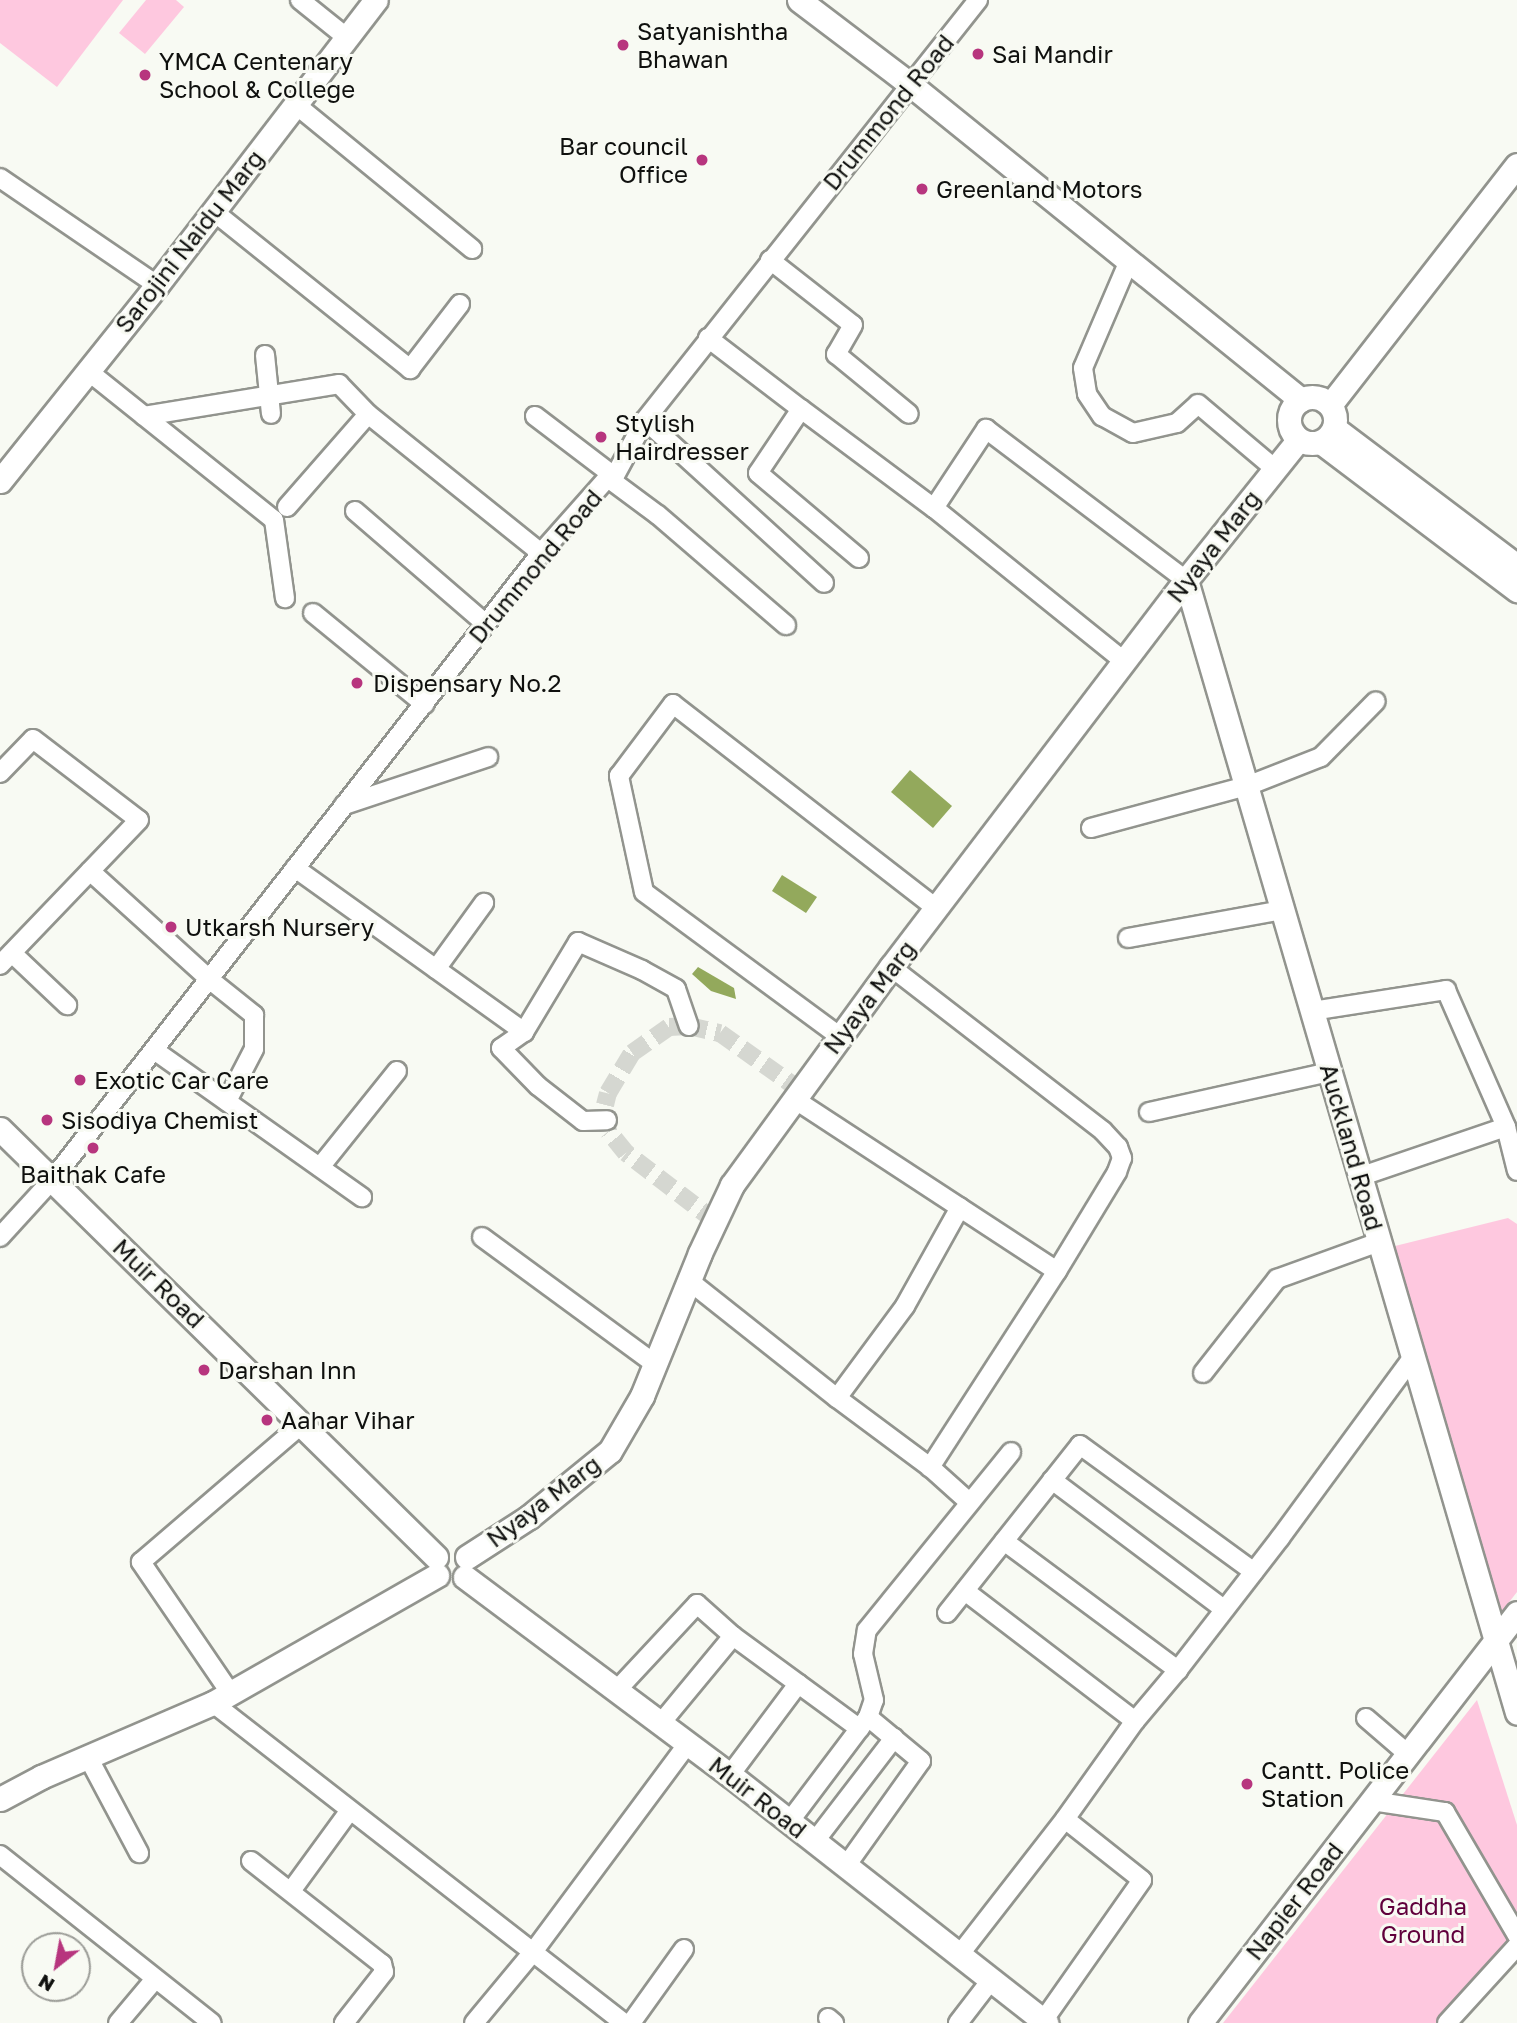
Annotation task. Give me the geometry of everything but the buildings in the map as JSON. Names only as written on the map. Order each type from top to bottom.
[{"type":"street","points":[[300,0],[346,37]]},
{"type":"street","name":"Sarojini Naidu Marg","points":[[0,481],[157,285],[376,0]]},
{"type":"street","points":[[799,0],[911,85],[1128,263],[1301,400]]},
{"type":"street","name":"Drummond Road","points":[[0,1237],[53,1179],[541,553],[612,478],[645,420],[978,0]]},
{"type":"street","points":[[295,104],[472,249]]},
{"type":"street","points":[[1330,405],[1517,165]]},
{"type":"street","points":[[0,178],[157,285]]},
{"type":"street","points":[[213,211],[410,369],[460,304]]},
{"type":"street","points":[[770,260],[853,325],[836,354],[909,414]]},
{"type":"street","points":[[1128,263],[1083,368],[1087,394],[1101,415],[1133,433],[1177,423],[1198,404],[1274,468]]},
{"type":"street","points":[[708,338],[934,508],[1125,662]]},
{"type":"street","points":[[265,355],[271,414]]},
{"type":"street","points":[[88,371],[274,520],[285,598]]},
{"type":"street","points":[[144,416],[339,384],[368,414],[541,553]]},
{"type":"street","points":[[1318,437],[1334,412],[1330,405],[1311,397],[1301,400],[1289,415],[1289,424],[1318,437],[1517,566]]},
{"type":"street","points":[[801,409],[758,473],[859,558]]},
{"type":"street","points":[[287,508],[368,414]]},
{"type":"street","points":[[535,416],[658,515],[786,625]]},
{"type":"street","points":[[645,420],[824,583]]},
{"type":"street","points":[[934,508],[986,429],[1185,580]]},
{"type":"street","points":[[1318,437],[1517,590]]},
{"type":"street","name":"Nyaya Marg","points":[[466,1567],[610,1451],[642,1396],[688,1280],[732,1185],[839,1036],[1185,580],[1274,468],[1318,437]]},
{"type":"street","points":[[355,512],[486,624]]},
{"type":"street","name":"Auckland Road","points":[[1185,580],[1517,1713]]},
{"type":"street","points":[[313,613],[424,704]]},
{"type":"street","points":[[1091,828],[1247,786],[1321,757],[1376,701]]},
{"type":"street","points":[[839,1036],[644,892],[619,776],[673,704],[936,908]]},
{"type":"street","points":[[0,773],[33,739],[139,820],[6,959],[67,1005]]},
{"type":"street","points":[[344,805],[488,757]]},
{"type":"street","points":[[295,868],[524,1032]]},
{"type":"street","points":[[90,871],[208,979],[254,1015],[254,1049],[227,1101]]},
{"type":"street","points":[[436,969],[484,904]]},
{"type":"street","points":[[1128,938],[1282,910]]},
{"type":"street","points":[[607,1120],[583,1121],[538,1086],[501,1048],[524,1032],[578,942],[642,970],[676,989],[690,1026]]},
{"type":"street","points":[[891,967],[1103,1131],[1118,1147],[1122,1158],[1117,1172],[1057,1271],[930,1467]]},
{"type":"street","points":[[1312,1011],[1447,990],[1506,1127],[1517,1171]]},
{"type":"street","points":[[154,1050],[362,1197]]},
{"type":"street","points":[[320,1167],[397,1071]]},
{"type":"street","points":[[1149,1112],[1330,1072]]},
{"type":"street","points":[[794,1099],[1057,1271]]},
{"type":"street","points":[[1359,1177],[1506,1127]]},
{"type":"street","name":"Muir Road","points":[[0,1129],[303,1423],[436,1566]]},
{"type":"street","points":[[836,1398],[905,1306],[960,1208]]},
{"type":"street","points":[[482,1237],[655,1364]]},
{"type":"street","points":[[1203,1373],[1277,1279],[1379,1241]]},
{"type":"street","points":[[688,1280],[836,1398],[930,1467],[970,1502]]},
{"type":"street","points":[[960,1954],[1065,1819],[1135,1721],[1254,1572],[1413,1357]]},
{"type":"street","points":[[303,1423],[141,1562],[222,1698],[350,1810],[624,2023]]},
{"type":"street","points":[[947,1613],[1080,1445],[1254,1572]]},
{"type":"street","points":[[789,1822],[864,1723],[874,1700],[863,1654],[867,1630],[1011,1452]]},
{"type":"street","points":[[1052,1480],[1224,1609]]},
{"type":"street","points":[[1004,1541],[1178,1670]]},
{"type":"street","points":[[0,1799],[222,1698],[436,1566],[441,1551],[452,1547],[466,1567],[458,1582],[447,1583],[436,1566]]},
{"type":"street","name":"Muir Road","points":[[466,1567],[616,1691],[730,1775],[1044,2022]]},
{"type":"street","points":[[965,1591],[1135,1721]]},
{"type":"street","points":[[616,1691],[697,1604],[733,1636],[799,1684],[894,1738],[921,1761],[846,1866]]},
{"type":"street","name":"Napier Road","points":[[1200,2023],[1517,1613]]},
{"type":"street","points":[[661,1723],[733,1636]]},
{"type":"street","points":[[730,1775],[799,1684]]},
{"type":"street","points":[[1366,1718],[1408,1754]]},
{"type":"street","points":[[815,1841],[894,1738]]},
{"type":"street","points":[[474,2023],[533,1952],[688,1743]]},
{"type":"street","points":[[88,1757],[139,1853]]},
{"type":"street","points":[[1372,1801],[1445,1812],[1517,1935]]},
{"type":"street","points":[[291,1891],[350,1810]]},
{"type":"street","points":[[1044,2022],[1142,1880],[1065,1819]]},
{"type":"street","points":[[0,1855],[212,2023]]},
{"type":"street","points":[[251,1861],[382,1964],[384,1972],[344,2023]]},
{"type":"street","points":[[1447,2023],[1517,1946]]},
{"type":"street","points":[[631,2023],[684,1949]]},
{"type":"street","points":[[118,2023],[155,1979]]},
{"type":"street","points":[[958,2023],[991,1980]]},
{"type":"green space","points":[[0,0],[123,0],[57,87],[0,43]]},
{"type":"green space","points":[[146,0],[176,0],[184,7],[145,54],[119,33]]},
{"type":"green space","points":[[1508,1218],[1517,1224],[1517,1592],[1499,1615],[1395,1246]]},
{"type":"green space","name":"Gaddha Ground","points":[[1477,1700],[1517,1825],[1517,1959],[1455,2023],[1223,2023]]},
{"type":"shaded area","points":[[910,770],[952,806],[933,828],[891,792]]},
{"type":"shaded area","points":[[782,875],[817,897],[806,913],[772,891]]},
{"type":"shaded area","points":[[698,967],[734,988],[736,999],[711,991],[692,974]]},
{"type":"tunnel","points":[[715,1221],[626,1153],[608,1131],[605,1105],[608,1093],[632,1053],[669,1027],[689,1026],[720,1033],[800,1090]]},
{"type":"place","name":"Satyanishtha Bhawan","points":[[623,45]]},
{"type":"place","name":"Sai Mandir","points":[[978,54]]},
{"type":"place","name":"YMCA Centenary School & College","points":[[145,75]]},
{"type":"place","name":"Bar council Office","points":[[702,160]]},
{"type":"place","name":"Greenland Motors","points":[[922,189]]},
{"type":"place","name":"Stylish Hairdresser","points":[[601,437]]},
{"type":"place","name":"Dispensary No.2","points":[[357,683]]},
{"type":"place","name":"Utkarsh Nursery","points":[[171,927]]},
{"type":"place","name":"Exotic Car Care","points":[[80,1080]]},
{"type":"place","name":"Sisodiya Chemist","points":[[47,1120]]},
{"type":"place","name":"Baithak Cafe","points":[[93,1148]]},
{"type":"place","name":"Darshan Inn","points":[[204,1370]]},
{"type":"place","name":"Aahar Vihar","points":[[267,1420]]},
{"type":"place","name":"Cantt. Police Station","points":[[1247,1784]]}]
